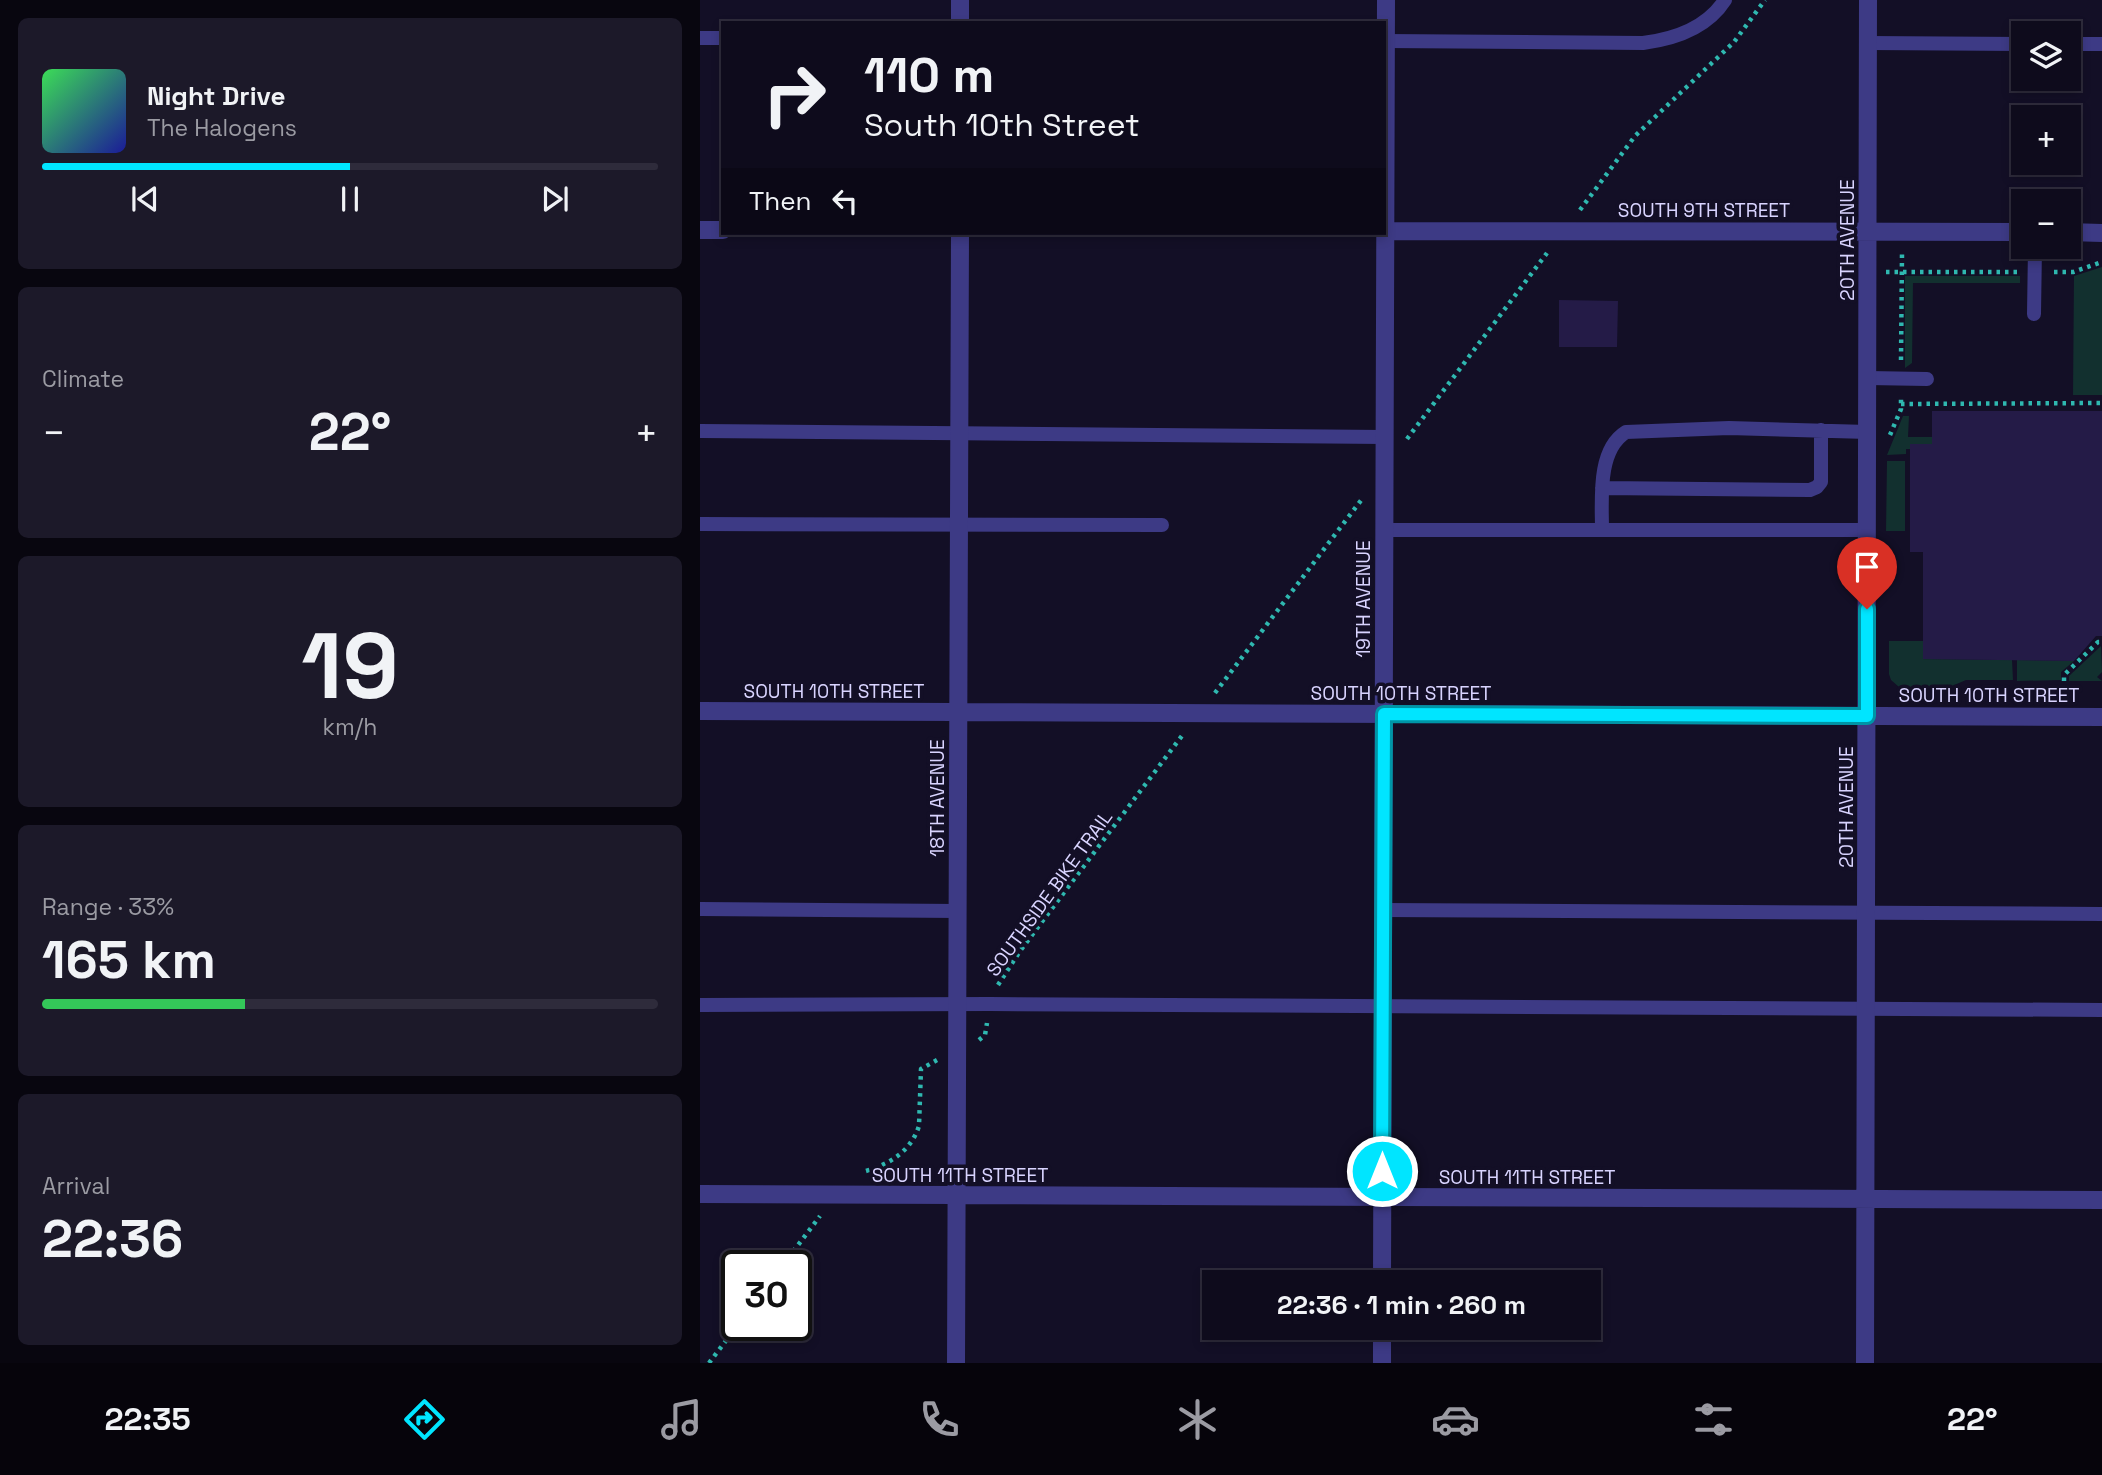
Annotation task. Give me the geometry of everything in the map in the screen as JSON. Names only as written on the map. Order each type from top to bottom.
[{"type":"street","points":[[960,0],[960,21]]},
{"type":"street","name":"19TH AVENUE","points":[[1385,21],[1386,0]]},
{"type":"street","name":"20TH AVENUE","points":[[1865,1363],[1868,0]]},
{"type":"street","points":[[700,230],[721,230]]},
{"type":"street","name":"SOUTH 9TH STREET","points":[[1386,231],[2011,232]]},
{"type":"street","points":[[2081,232],[2102,233]]},
{"type":"street","name":"18TH AVENUE","points":[[956,1363],[960,235]]},
{"type":"street","name":"19TH AVENUE","points":[[1382,1270],[1385,235]]},
{"type":"street","name":"SOUTH 10TH STREET","points":[[700,711],[2102,717]]},
{"type":"street","name":"SOUTH 11TH STREET","points":[[700,1194],[2102,1200]]},
{"type":"street","points":[[1382,1340],[1382,1363]]},
{"type":"lane","points":[[1386,41],[1654,42],[1685,33],[1704,22],[1725,0]]},
{"type":"lane","points":[[700,38],[721,38]]},
{"type":"lane","points":[[1868,43],[2011,44]]},
{"type":"lane","points":[[2081,44],[2102,44]]},
{"type":"lane","points":[[2034,314],[2035,259]]},
{"type":"lane","points":[[1868,378],[1927,379]]},
{"type":"lane","points":[[1602,530],[1602,488],[1609,449],[1615,439],[1626,432],[1729,429],[1868,432]]},
{"type":"lane","points":[[1602,488],[1810,490],[1821,482],[1822,430]]},
{"type":"lane","points":[[700,431],[1385,437]]},
{"type":"lane","points":[[700,524],[1162,525]]},
{"type":"lane","points":[[1384,530],[1868,530]]},
{"type":"lane","points":[[700,909],[958,911]]},
{"type":"lane","points":[[1383,910],[2102,915]]},
{"type":"lane","points":[[700,1005],[2102,1010]]},
{"type":"path","points":[[1564,231],[1635,136],[1734,43],[1765,0]]},
{"type":"path","points":[[1902,231],[1901,407],[2102,403]]},
{"type":"path","points":[[1868,272],[2073,272],[2102,262]]},
{"type":"path","points":[[2064,716],[2064,675],[2098,642],[2102,642]]},
{"type":"path","name":"SOUTHSIDE BIKE TRAIL","points":[[794,1250],[851,1178],[892,1161],[905,1151],[919,1126],[921,1069],[977,1042],[985,1035],[990,1004],[1000,980],[1199,713]]},
{"type":"path","points":[[709,1363],[726,1341]]},
{"type":"green space","points":[[2102,267],[2102,395],[2073,395],[2074,276]]},
{"type":"green space","points":[[1905,276],[2020,276],[2020,283],[1913,283],[1912,363],[1905,368]]},
{"type":"green space","points":[[1903,416],[1909,416],[1908,437],[1932,437],[1932,444],[1910,444],[1906,454],[1887,455]]},
{"type":"green space","points":[[1887,461],[1905,461],[1905,531],[1886,531]]},
{"type":"green space","points":[[1889,641],[1923,641],[1923,659],[2012,660],[2013,680],[1966,680],[1945,689],[1899,687],[1889,674]]},
{"type":"green space","points":[[2101,646],[2102,672],[2097,677],[2102,681],[2069,681],[2069,676]]},
{"type":"green space","points":[[2017,660],[2074,661],[2061,672],[2061,680],[2017,681]]},
{"type":"building","points":[[1559,300],[1618,301],[1617,347],[1559,347]]},
{"type":"building","points":[[1932,411],[2102,411],[2102,636],[2096,636],[2074,661],[1923,659],[1923,552],[1910,552],[1910,444],[1932,444]]},
{"type":"route","points":[[1382,1171],[1384,714],[1867,716],[1867,609]]}]
